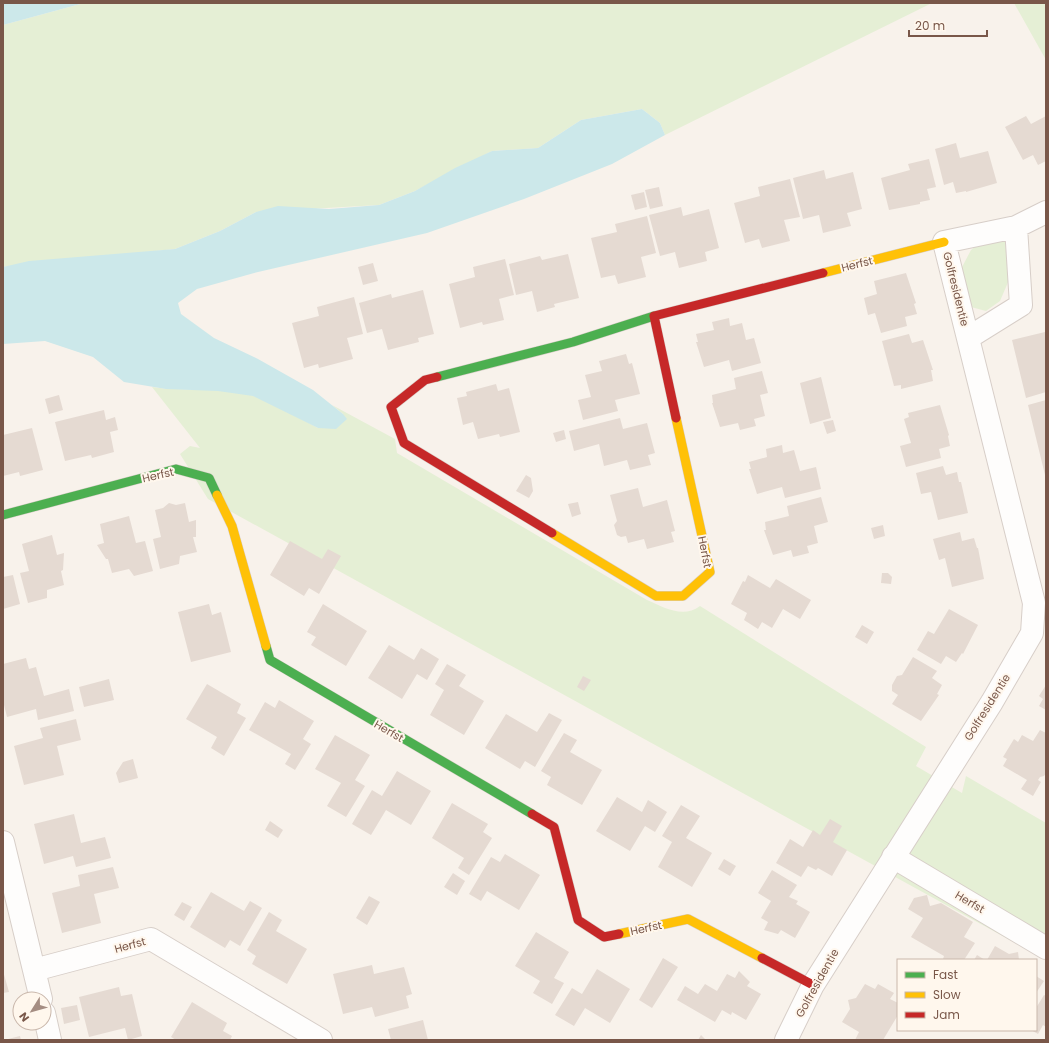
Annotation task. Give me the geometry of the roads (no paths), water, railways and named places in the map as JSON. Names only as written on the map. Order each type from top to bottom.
[{"type":"street","name":"Golfresidentie","points":[[786,1040],[813,985],[893,857],[992,702],[1039,637],[1034,603],[944,242],[1016,227],[1046,212]]},
{"type":"street","name":"Golfresidentie","points":[[968,338],[1021,305],[1016,227]]},
{"type":"street","name":"Herfst","points":[[654,316],[710,572],[683,596],[656,596],[404,443],[391,407],[425,380],[573,342],[654,316],[944,242]]},
{"type":"street","name":"Herfst","points":[[3,515],[176,469],[209,478],[232,526],[270,660],[554,827],[578,920],[604,937],[688,919],[813,985]]},
{"type":"street","points":[[3,842],[39,991]]},
{"type":"street","name":"Herfst","points":[[893,857],[1046,948]]},
{"type":"street","name":"Herfst","points":[[34,970],[151,939],[321,1040]]},
{"type":"water","points":[[3,3],[84,3],[3,25]]},
{"type":"water","points":[[642,109],[660,123],[665,135],[612,164],[524,199],[427,233],[258,272],[197,289],[178,303],[181,314],[214,338],[258,359],[313,390],[343,414],[347,419],[336,429],[318,428],[253,396],[218,391],[166,389],[124,382],[93,357],[45,341],[3,344],[3,267],[29,261],[175,249],[220,231],[256,212],[278,206],[329,209],[379,205],[415,191],[455,168],[492,151],[538,148],[581,120]]}]
